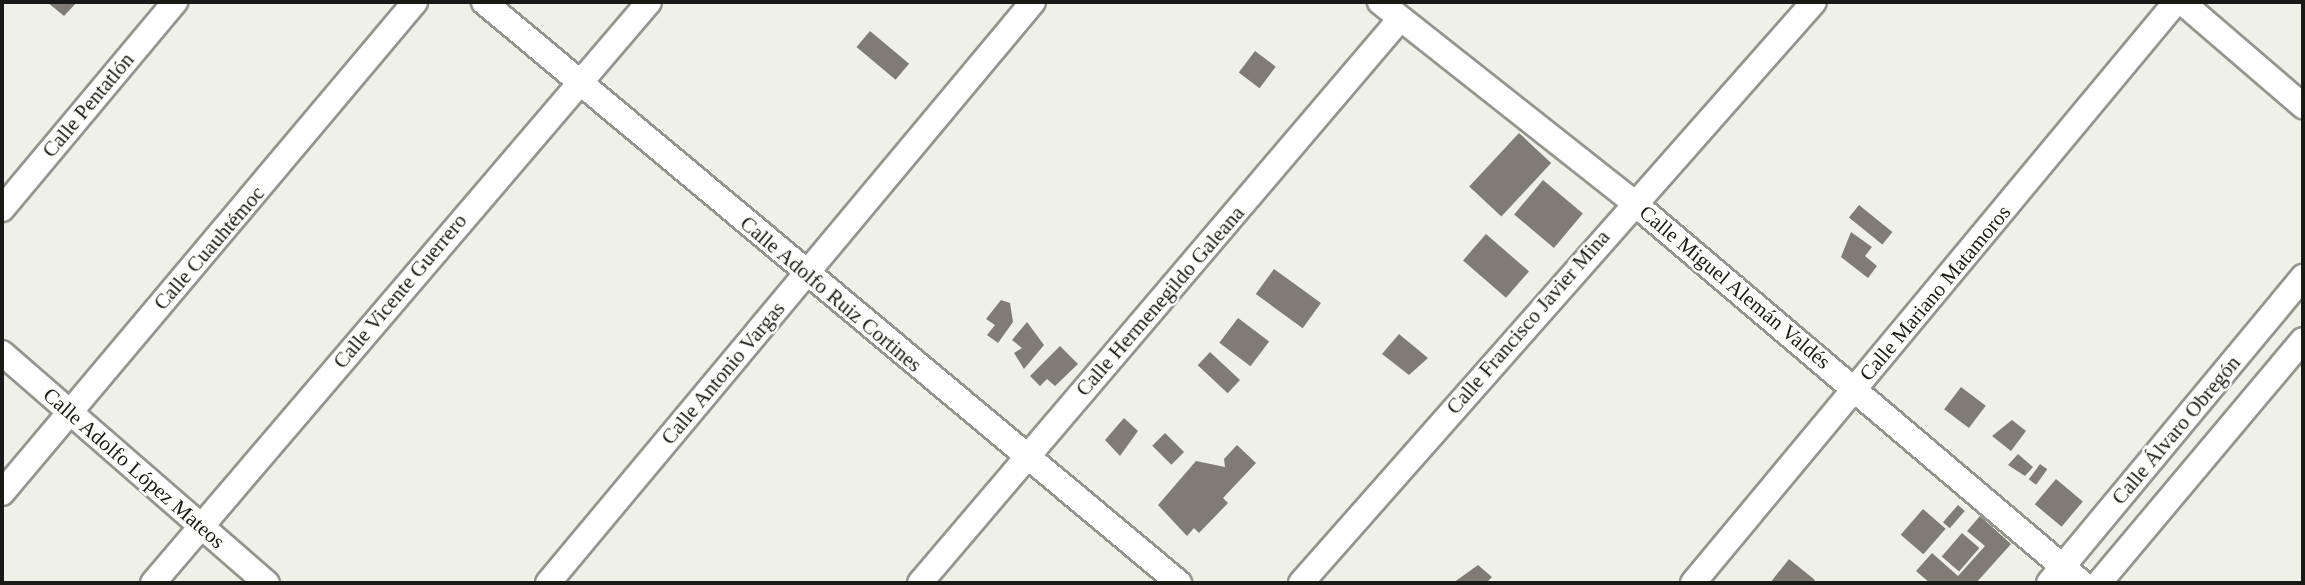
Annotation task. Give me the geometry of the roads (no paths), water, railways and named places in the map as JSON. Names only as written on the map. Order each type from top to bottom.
[{"type":"street","name":"Calle Pentatlón","points":[[2,209],[175,2]]},
{"type":"street","name":"Calle Cuauhtémoc","points":[[2,493],[415,2]]},
{"type":"street","name":"Calle Adolfo Ruiz Cortines","points":[[484,2],[576,83],[1025,458],[1180,583]]},
{"type":"street","name":"Calle Vicente Guerrero","points":[[153,583],[576,83],[649,2]]},
{"type":"street","name":"Calle Antonio Vargas","points":[[548,583],[1033,2]]},
{"type":"street","name":"Calle Miguel Alemán Valdés","points":[[1380,2],[1633,202],[1855,388],[2056,575],[2082,583]]},
{"type":"street","name":"Calle Francisco Javier Mina","points":[[1301,583],[1633,202],[1814,2]]},
{"type":"street","name":"Calle Mariano Matamoros","points":[[1693,583],[2176,2]]},
{"type":"street","points":[[2182,2],[2303,106]]},
{"type":"street","name":"Calle Hermenegildo Galeana","points":[[920,583],[1400,19]]},
{"type":"street","name":"Calle Álvaro Obregón","points":[[2056,575],[2303,276]]},
{"type":"street","name":"Calle Álvaro Obregón","points":[[2099,583],[2303,340]]},
{"type":"street","name":"Calle Adolfo López Mateos","points":[[2,353],[267,583]]}]
